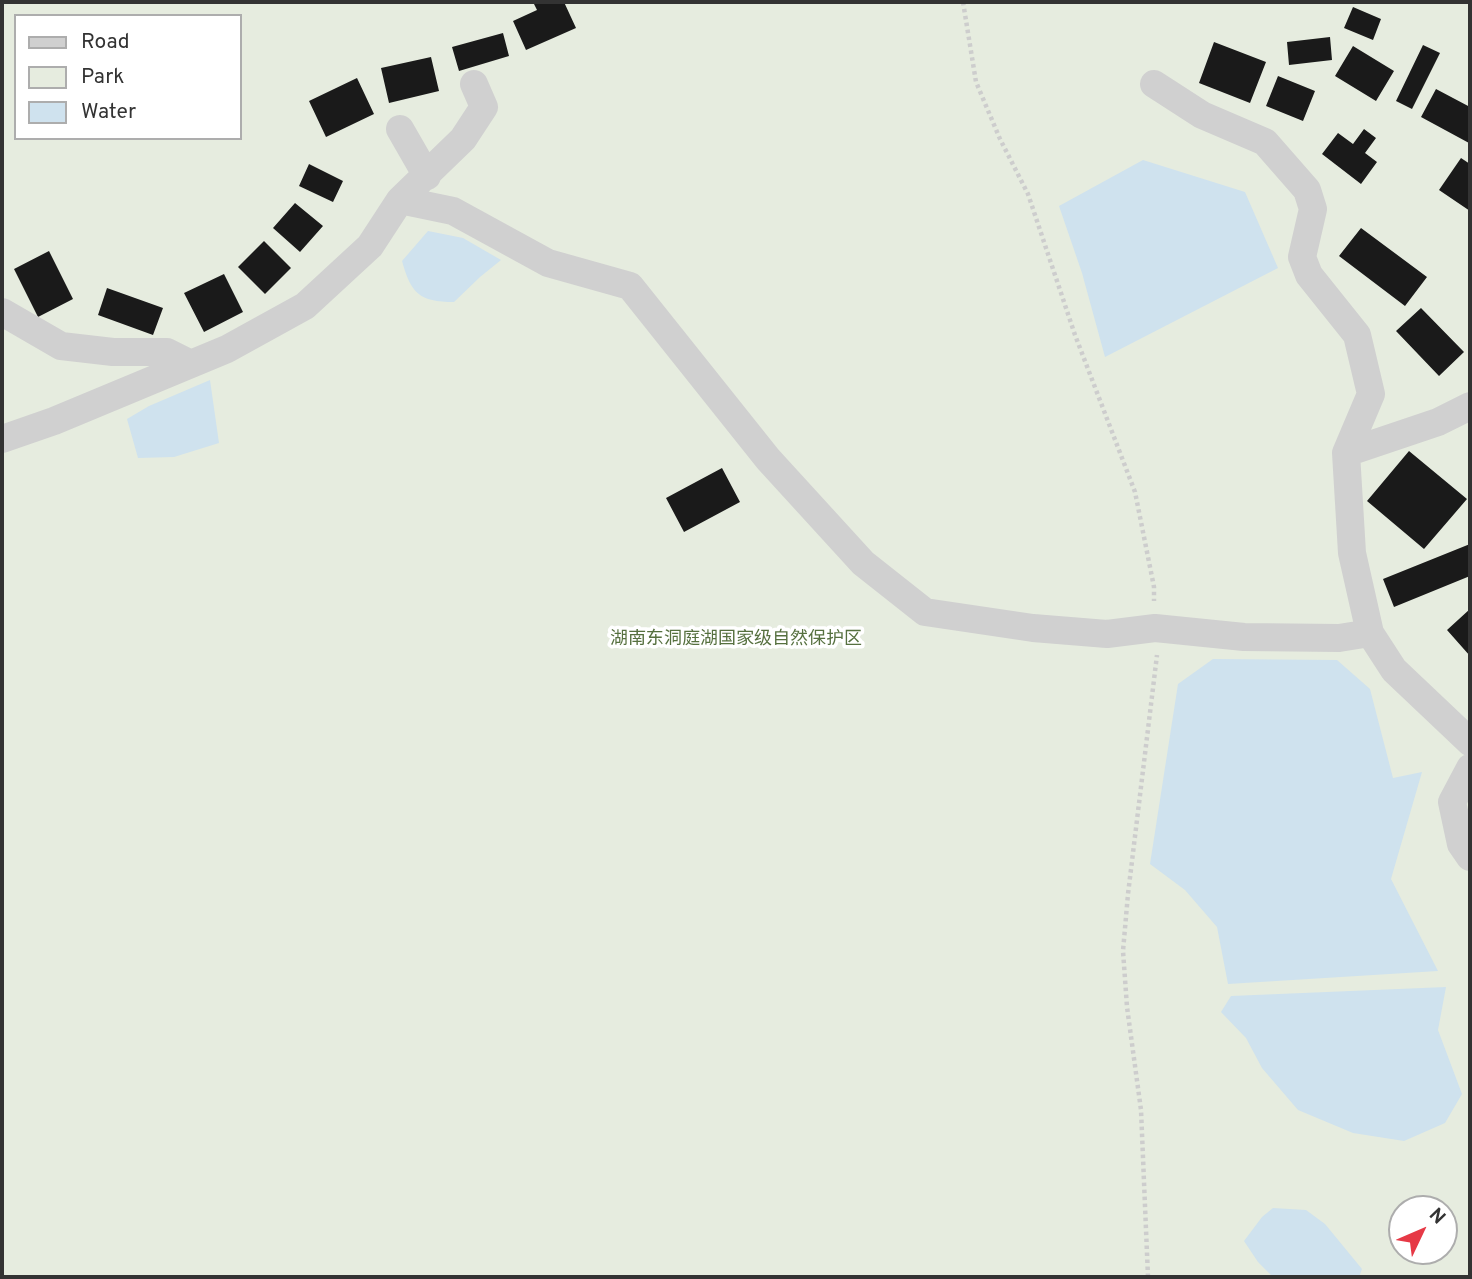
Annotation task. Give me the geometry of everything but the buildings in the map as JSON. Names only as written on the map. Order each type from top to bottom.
[{"type":"street","points":[[2,439],[54,421],[227,349],[305,306],[370,246],[400,200],[463,139],[484,107],[474,84]]},
{"type":"street","points":[[1154,84],[1202,115],[1265,142],[1307,190],[1313,209],[1302,257],[1309,275],[1356,335],[1371,394],[1346,453],[1352,552],[1370,633],[1394,670],[1470,742]]},
{"type":"street","points":[[400,129],[427,176]]},
{"type":"street","points":[[400,200],[453,211],[548,262],[630,286],[768,459],[863,563],[925,612],[1033,628],[1107,634],[1155,628],[1244,637],[1339,638],[1370,633]]},
{"type":"street","points":[[2,312],[61,346],[113,352],[167,352],[191,364]]},
{"type":"street","points":[[1346,453],[1438,422],[1470,406]]},
{"type":"street","points":[[1470,768],[1452,802],[1461,844],[1470,857]]},
{"type":"green space","name":"湖南东洞庭湖国家级自然保护区","points":[[2,2],[1470,2],[1470,1277],[2,1277]]},
{"type":"water","points":[[1143,160],[1245,192],[1278,268],[1105,357],[1082,273],[1059,206]]},
{"type":"water","points":[[428,231],[463,238],[501,260],[454,302],[432,300],[413,288],[402,261]]},
{"type":"water","points":[[210,380],[219,443],[174,457],[138,458],[127,419],[149,406]]},
{"type":"water","points":[[1213,659],[1337,660],[1370,689],[1393,778],[1422,772],[1391,879],[1438,971],[1228,984],[1217,927],[1185,890],[1150,864],[1178,684]]},
{"type":"water","points":[[1446,987],[1438,1030],[1462,1094],[1445,1123],[1404,1141],[1353,1133],[1298,1110],[1262,1068],[1246,1038],[1221,1012],[1231,996]]},
{"type":"water","points":[[1273,1208],[1306,1210],[1325,1224],[1362,1269],[1359,1277],[1273,1277],[1258,1262],[1244,1241],[1262,1217]]}]
